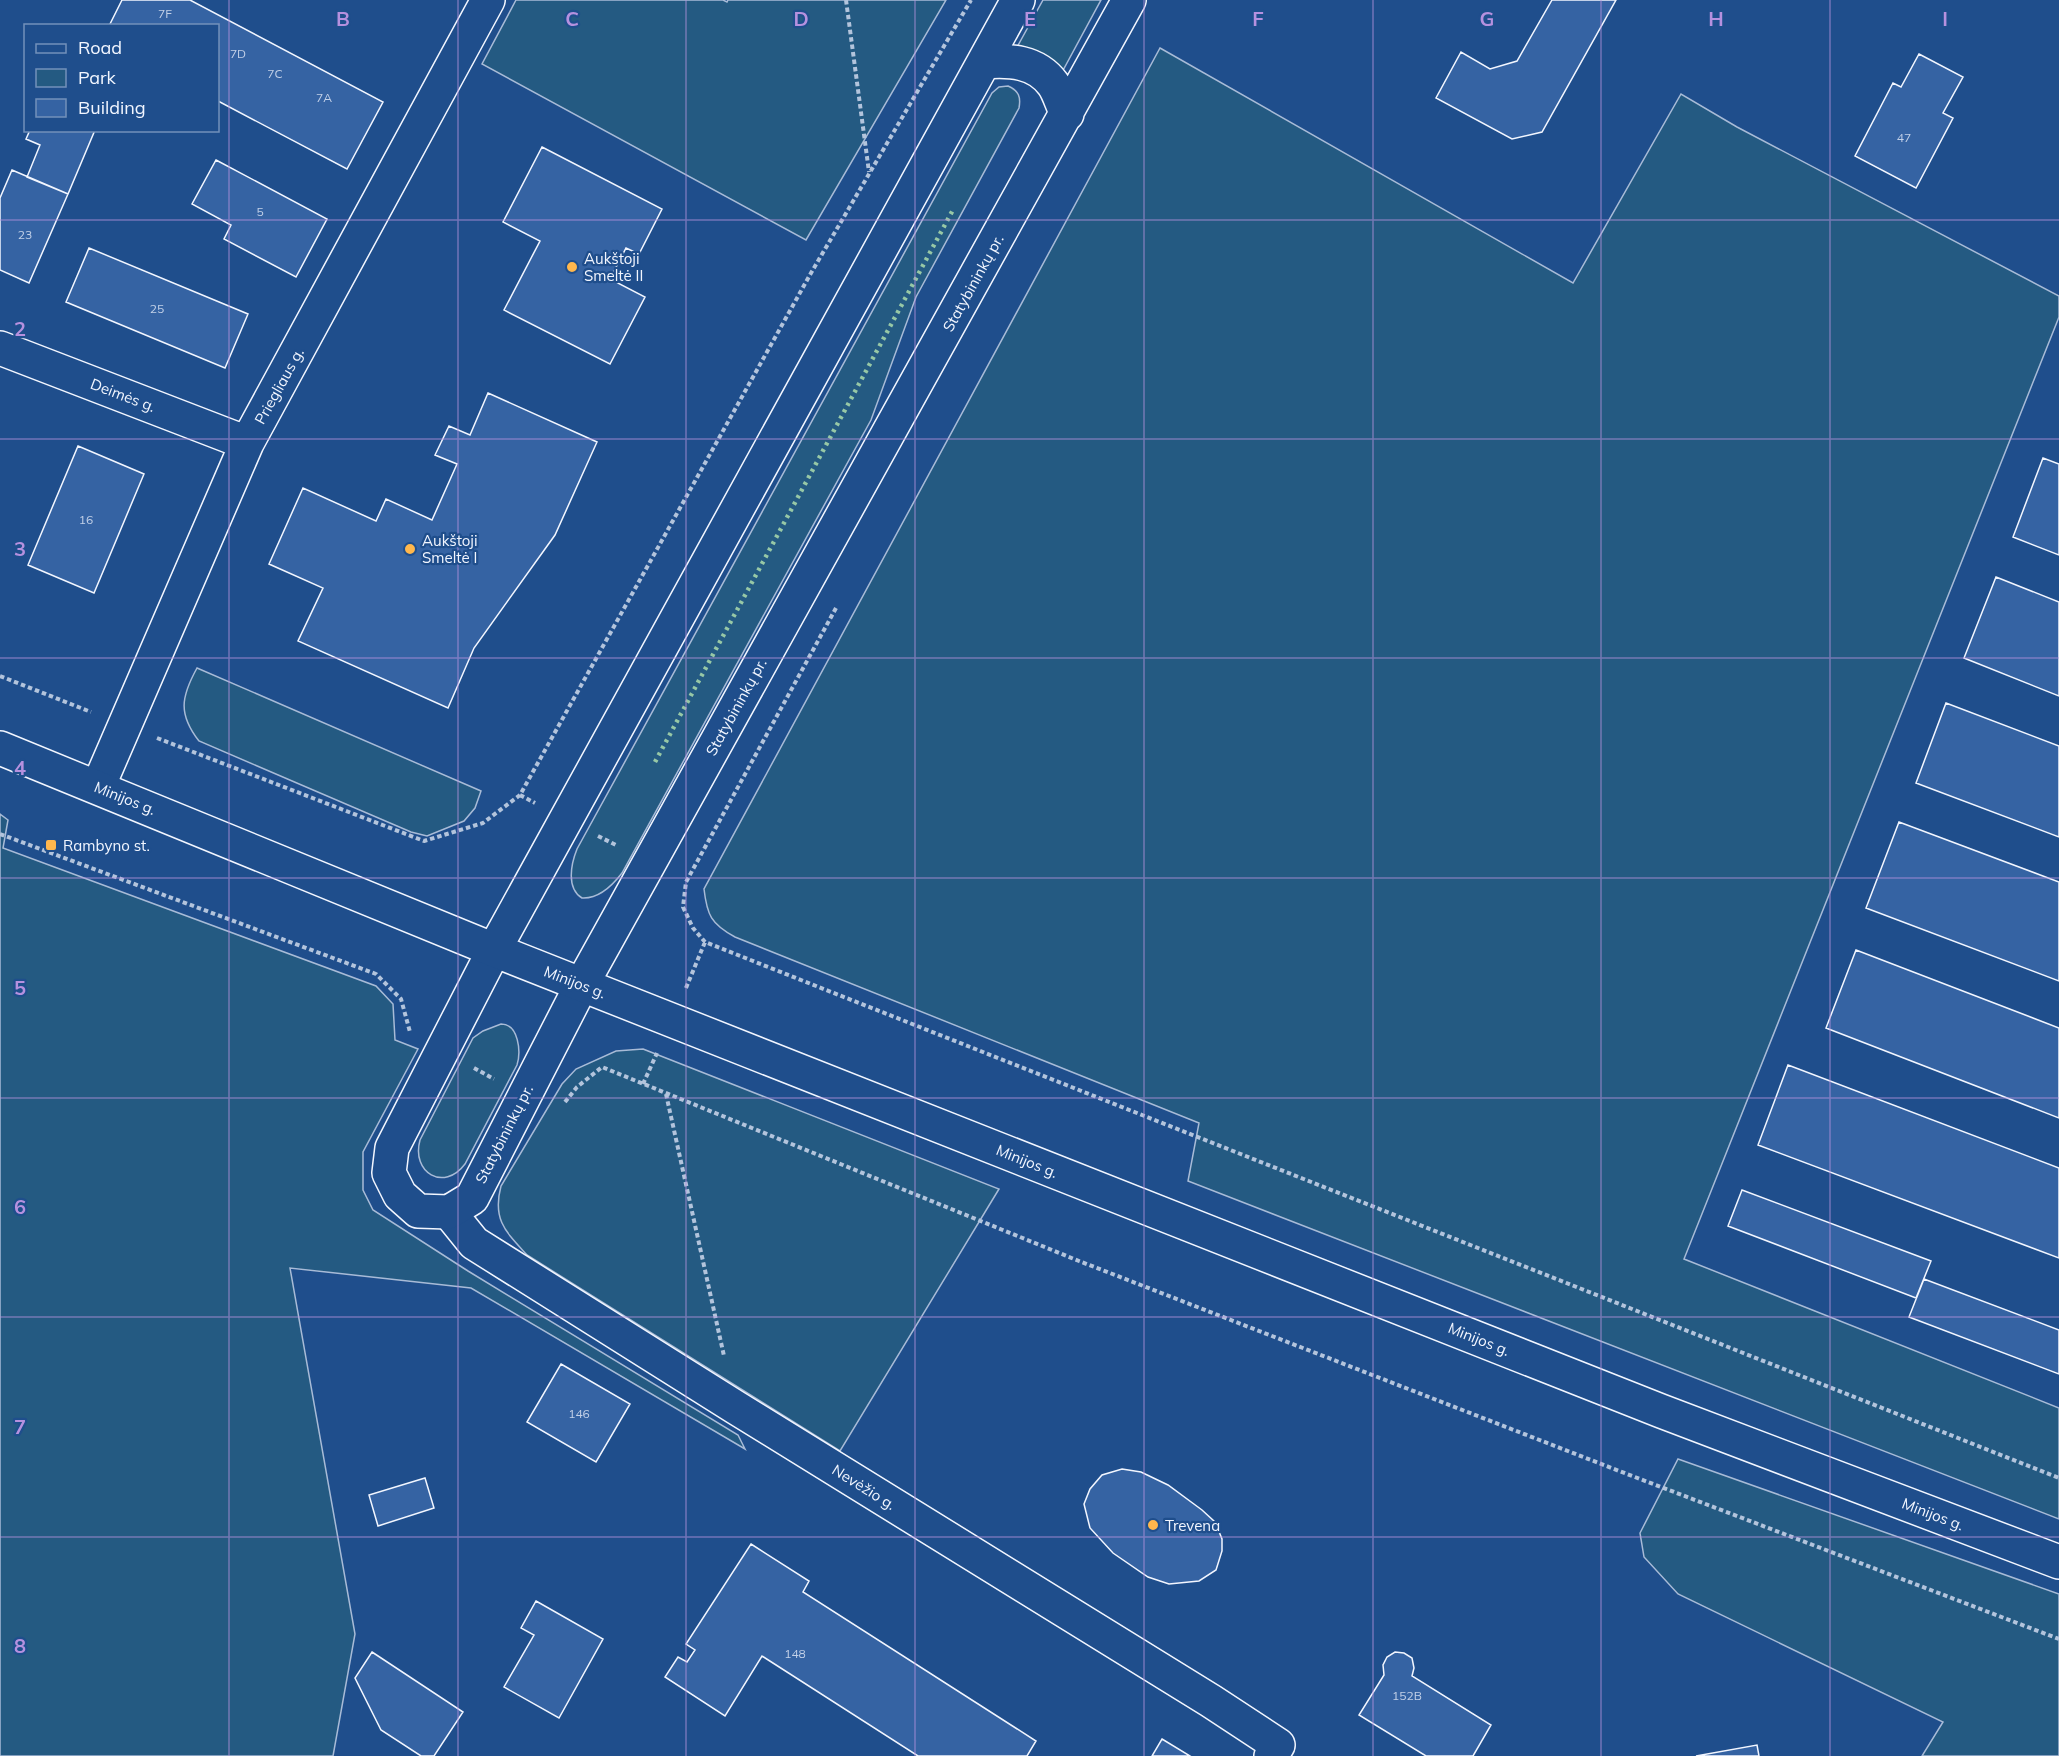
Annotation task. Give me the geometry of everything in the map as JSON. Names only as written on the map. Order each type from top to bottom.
[{"type":"main road","name":"Priegliaus g.","points":[[98,787],[247,443],[488,0]]},
{"type":"main road","points":[[449,1212],[418,1211],[400,1195],[389,1173],[392,1148],[494,950],[1018,0]]},
{"type":"main road","name":"Statybininkų pr.","points":[[449,1212],[472,1198],[582,984],[1129,0]]},
{"type":"main road","points":[[984,62],[1009,60],[1035,67],[1053,84],[1067,114]]},
{"type":"main road","name":"Deimės g.","points":[[0,348],[247,443]]},
{"type":"main road","name":"Minijos g.","points":[[0,748],[494,950],[1629,1398],[2059,1562]]},
{"type":"main road","name":"Nevėžio g.","points":[[449,1212],[474,1243],[1211,1701],[1278,1746],[1271,1756]]},
{"type":"path","points":[[846,0],[869,173]]},
{"type":"path","points":[[0,676],[424,841],[483,823],[520,795],[811,273],[971,0]]},
{"type":"path","points":[[841,598],[686,882],[683,907],[693,928],[705,942],[2059,1478]]},
{"type":"path","points":[[520,795],[686,882]]},
{"type":"path","points":[[0,834],[376,974],[401,999],[410,1032],[555,1113],[577,1087],[602,1067],[1079,1261],[2059,1639]]},
{"type":"path","points":[[666,1093],[735,1407]]},
{"type":"green space","points":[[516,0],[723,0],[727,2],[728,0],[946,0],[806,240],[482,64]]},
{"type":"green space","points":[[1043,0],[1101,0],[1061,74],[1016,49]]},
{"type":"green space","points":[[1160,48],[1573,283],[1681,94],[1737,127],[2059,296],[2059,317],[1684,1259],[2059,1408],[2059,1519],[1188,1181],[1199,1123],[735,937],[715,923],[707,906],[704,889]]},
{"type":"green space","points":[[1008,86],[1018,95],[1019,108],[916,297],[871,420],[622,873],[605,891],[582,898],[574,888],[571,875],[577,849],[992,93],[999,87]]},
{"type":"green space","points":[[197,668],[481,791],[475,808],[464,821],[427,836],[411,832],[199,741],[188,722],[184,705],[188,688]]},
{"type":"green space","points":[[0,814],[8,820],[3,848],[376,986],[393,1004],[395,1040],[418,1049],[363,1152],[363,1190],[373,1210],[468,1271],[738,1435],[745,1449],[471,1288],[290,1268],[355,1634],[333,1756],[0,1756]]},
{"type":"green space","points":[[501,1024],[507,1025],[515,1034],[519,1053],[517,1065],[465,1164],[448,1177],[431,1175],[420,1162],[418,1152],[420,1140],[473,1038]]},
{"type":"green space","points":[[643,1049],[999,1189],[840,1451],[527,1255],[503,1225],[498,1208],[501,1186],[562,1084],[576,1069],[616,1051]]},
{"type":"green space","points":[[1678,1459],[2059,1594],[2059,1756],[1922,1756],[1943,1722],[1678,1594],[1644,1557],[1640,1533]]},
{"type":"building","points":[[122,0],[190,0],[383,102],[347,169],[219,102],[219,24],[110,24]]},
{"type":"building","points":[[1552,0],[1616,0],[1542,132],[1512,139],[1436,98],[1461,52],[1490,69],[1517,61]]},
{"type":"building","points":[[1919,54],[1963,77],[1943,113],[1953,118],[1916,188],[1855,156],[1893,83],[1901,87]]},
{"type":"building","points":[[29,132],[94,132],[68,194],[27,177],[40,145],[26,139]]},
{"type":"building","name":"Aukštoji Smeltė II","points":[[542,147],[662,209],[639,254],[626,248],[610,279],[645,297],[610,364],[504,310],[540,241],[503,222]]},
{"type":"building","points":[[216,160],[327,219],[296,277],[224,239],[231,225],[192,204]]},
{"type":"building","points":[[12,170],[68,194],[29,283],[0,270],[0,198]]},
{"type":"building","points":[[89,248],[248,314],[225,368],[66,302]]},
{"type":"building","name":"Aukštoji Smeltė I","points":[[488,393],[597,442],[555,535],[474,648],[448,708],[298,641],[323,588],[269,564],[303,488],[376,521],[386,499],[432,520],[457,464],[435,455],[449,426],[470,435]]},
{"type":"building","points":[[78,446],[144,474],[94,593],[28,565]]},
{"type":"building","points":[[2043,458],[2059,464],[2059,555],[2013,537]]},
{"type":"building","points":[[1996,577],[2059,602],[2059,696],[1964,658]]},
{"type":"building","points":[[1946,703],[2059,746],[2059,837],[1916,783]]},
{"type":"building","points":[[1899,822],[2059,882],[2059,981],[1866,908]]},
{"type":"building","points":[[1856,950],[2059,1028],[2059,1118],[1826,1028]]},
{"type":"building","points":[[1788,1065],[2059,1168],[2059,1258],[1758,1145]]},
{"type":"building","points":[[1742,1190],[1931,1261],[1916,1298],[1728,1226]]},
{"type":"building","points":[[1924,1279],[2059,1330],[2059,1374],[1909,1317]]},
{"type":"building","points":[[561,1364],[630,1404],[596,1462],[527,1422]]},
{"type":"building","name":"Trevena","points":[[1122,1469],[1141,1472],[1168,1485],[1215,1522],[1222,1539],[1222,1551],[1216,1570],[1199,1581],[1169,1584],[1148,1577],[1113,1553],[1090,1528],[1084,1504],[1090,1489],[1102,1475]]},
{"type":"building","points":[[425,1478],[434,1508],[378,1526],[369,1495]]},
{"type":"building","points":[[751,1544],[809,1581],[803,1592],[1036,1741],[1027,1756],[918,1756],[762,1656],[725,1716],[665,1677],[678,1657],[687,1662],[695,1650],[686,1644]]},
{"type":"building","points":[[536,1601],[603,1639],[559,1718],[504,1687],[534,1635],[521,1628]]},
{"type":"building","points":[[372,1652],[463,1712],[434,1756],[421,1756],[381,1730],[355,1678]]},
{"type":"building","points":[[1395,1652],[1404,1653],[1412,1658],[1414,1668],[1412,1676],[1491,1725],[1473,1756],[1426,1756],[1359,1715],[1384,1675],[1383,1665],[1387,1657]]},
{"type":"building","points":[[1162,1739],[1190,1756],[1152,1756]]},
{"type":"building","points":[[1757,1745],[1759,1756],[1696,1756]]},
{"type":"hedge","points":[[655,762],[954,208]]},
{"type":"place","name":"Aukštoji Smeltė II","points":[[572,267]]},
{"type":"place","name":"Aukštoji Smeltė I","points":[[410,549]]},
{"type":"place","name":"Rambyno st.","points":[[51,845]]},
{"type":"place","name":"Trevena","points":[[1153,1525]]}]
